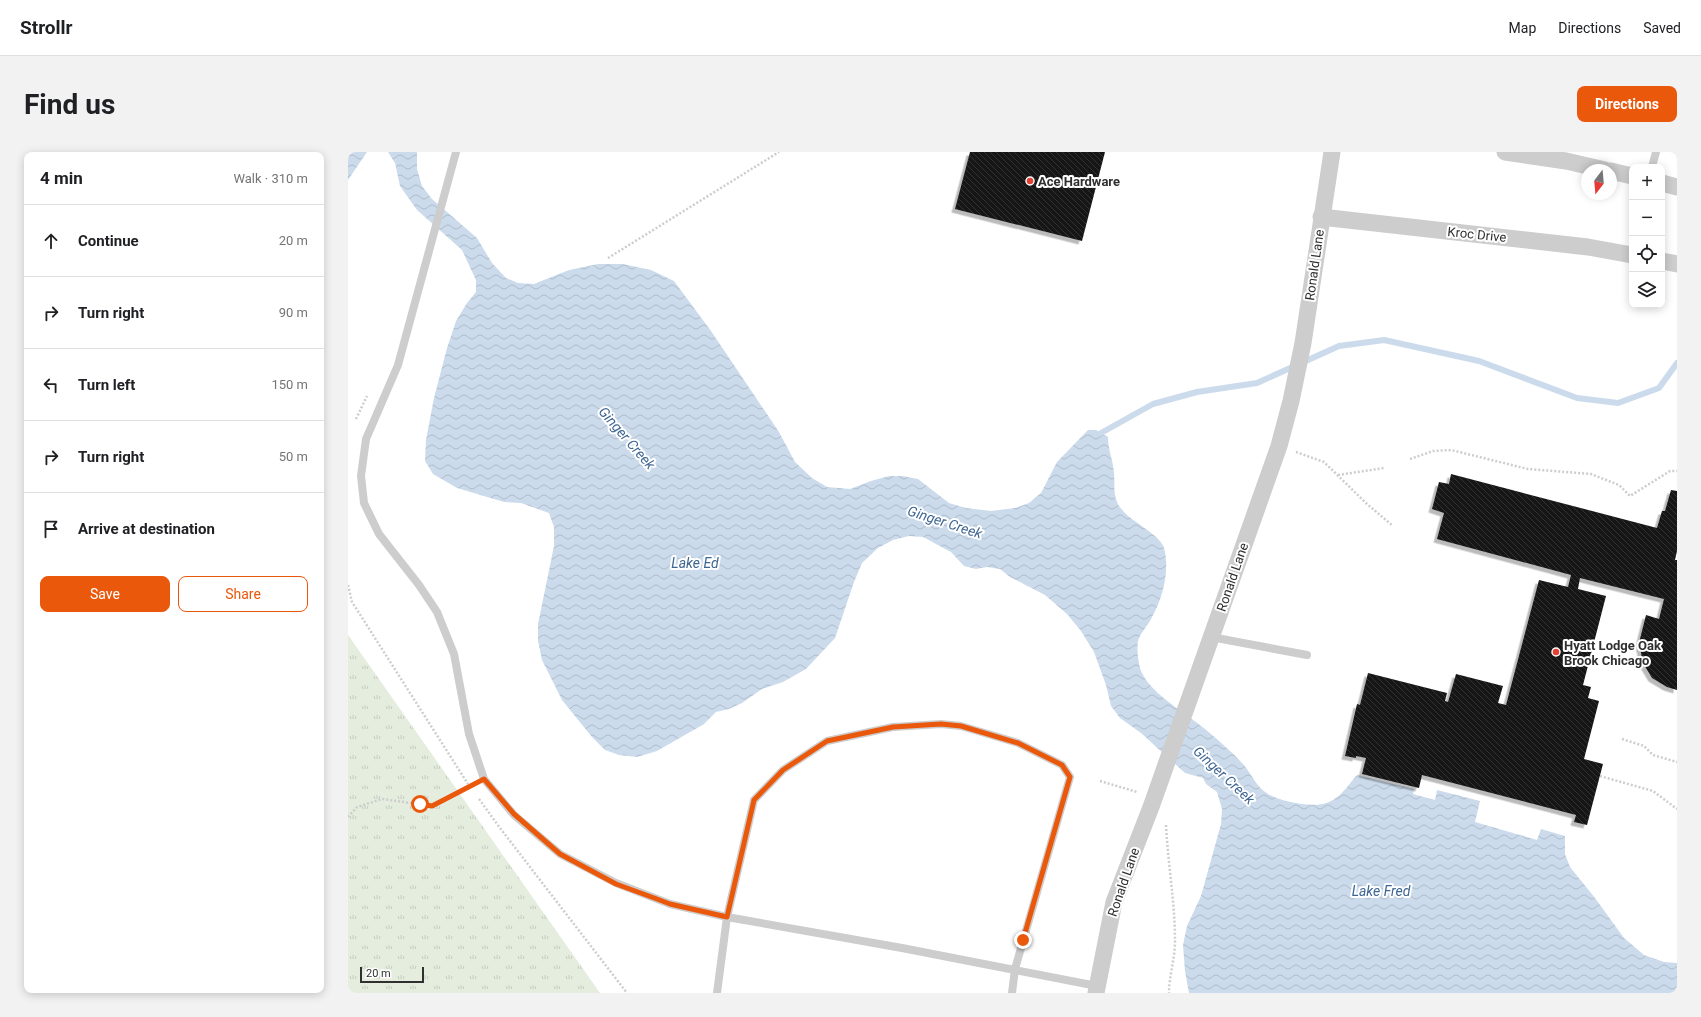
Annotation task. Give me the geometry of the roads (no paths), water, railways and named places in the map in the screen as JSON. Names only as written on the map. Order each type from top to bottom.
[{"type":"street","name":"Ronald Lane","points":[[1097,990],[1114,902],[1151,808],[1279,446],[1296,382],[1303,344],[1332,152]]},
{"type":"street","points":[[1505,152],[1581,164]]},
{"type":"street","points":[[1617,172],[1629,175]]},
{"type":"street","points":[[1665,184],[1677,186]]},
{"type":"street","name":"Kroc Drive","points":[[1321,217],[1588,247],[1629,255]]},
{"type":"street","points":[[1665,262],[1677,264]]},
{"type":"lane","points":[[456,152],[398,365],[366,440],[361,476],[364,503],[379,534],[420,585],[437,612],[454,654],[469,734],[484,779],[514,814],[560,854],[616,884],[664,902],[727,917],[1015,969],[1097,990]]},
{"type":"lane","points":[[1653,164],[1656,152]]},
{"type":"lane","points":[[1211,637],[1307,655]]},
{"type":"lane","points":[[717,993],[727,917],[754,800],[783,770],[827,741],[893,727],[941,724],[961,726],[1018,743],[1062,765],[1070,777],[1015,969],[1012,993]]},
{"type":"water","points":[[348,152],[367,152],[348,180]]},
{"type":"water","name":"Lake Ed","points":[[388,152],[417,152],[417,169],[422,186],[432,199],[477,238],[492,263],[506,278],[518,283],[534,284],[569,270],[598,264],[623,264],[651,270],[674,281],[711,331],[779,432],[795,462],[812,478],[827,487],[850,489],[889,476],[903,476],[918,479],[949,503],[966,508],[991,511],[1015,508],[1029,503],[1041,493],[1057,462],[1088,430],[1096,430],[1108,437],[1114,476],[1115,495],[1119,506],[1128,516],[1162,543],[1166,556],[1166,574],[1162,592],[1151,620],[1139,638],[1138,645],[1140,668],[1144,677],[1159,694],[1205,729],[1229,750],[1243,764],[1257,784],[1264,791],[1281,800],[1307,805],[1323,804],[1333,800],[1341,794],[1357,775],[1414,789],[1413,794],[1435,800],[1437,790],[1480,801],[1475,822],[1537,840],[1541,829],[1565,836],[1565,854],[1570,867],[1624,938],[1644,955],[1664,962],[1677,963],[1677,993],[1189,993],[1185,971],[1183,945],[1187,926],[1201,896],[1221,824],[1222,809],[1217,792],[1206,784],[1203,778],[1185,773],[1141,733],[1120,718],[1111,706],[1106,685],[1094,652],[1081,631],[1067,614],[1045,595],[1010,577],[1000,569],[987,567],[976,569],[964,566],[951,552],[923,537],[909,536],[893,540],[878,548],[862,563],[835,638],[806,669],[783,682],[762,689],[742,703],[729,709],[716,712],[704,724],[657,751],[637,757],[619,755],[605,750],[592,737],[562,700],[542,660],[538,641],[538,624],[554,546],[554,527],[549,513],[521,503],[504,502],[457,488],[433,474],[425,461],[426,440],[434,398],[447,348],[456,321],[476,292],[476,280],[462,250],[417,210],[400,186],[395,163]]},
{"type":"waterway","points":[[1101,433],[1153,404],[1197,392],[1257,383],[1339,346],[1384,340],[1479,361],[1577,398],[1618,403],[1659,388],[1677,363]]},
{"type":"place","name":"Ace Hardware","points":[[1030,181]]},
{"type":"place","name":"Hyatt Lodge Oak Brook Chicago","points":[[1556,652]]},
{"type":"water label","name":"Ginger Creek","points":[[627,438]]},
{"type":"water label","name":"Ginger Creek","points":[[945,522]]},
{"type":"water label","name":"Ginger Creek","points":[[1224,775]]},
{"type":"water label","name":"Lake Fred","points":[[1381,891]]}]
